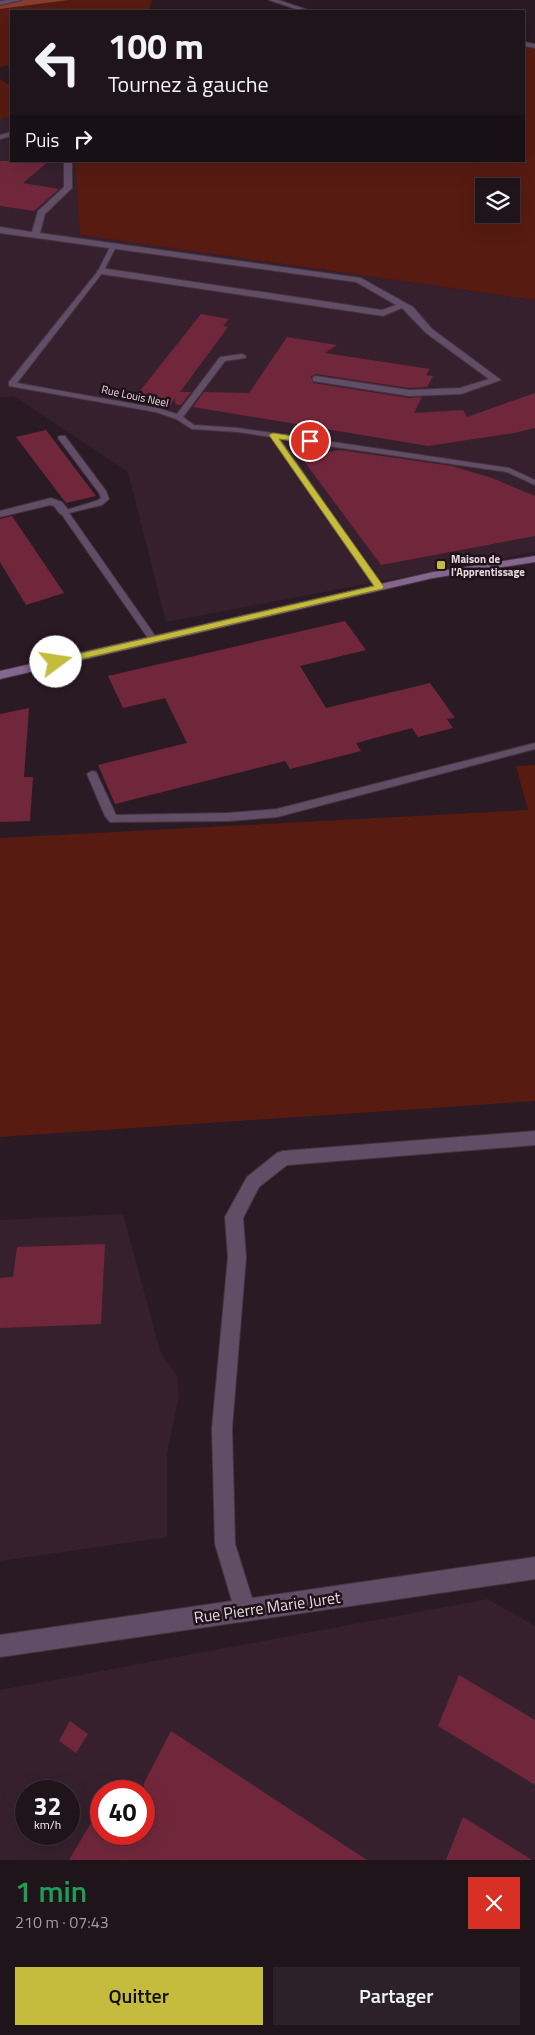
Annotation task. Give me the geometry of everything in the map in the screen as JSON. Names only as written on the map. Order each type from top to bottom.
[{"type":"street","points":[[0,3],[19,0]]},
{"type":"street","points":[[272,0],[305,10]]},
{"type":"street","points":[[35,235],[41,213],[68,188],[68,162]]},
{"type":"street","points":[[0,230],[358,280],[410,309],[429,331],[496,380],[462,391],[409,393],[316,379]]},
{"type":"street","points":[[101,271],[383,313],[403,306]]},
{"type":"street","points":[[0,514],[51,501],[58,504],[64,512]]},
{"type":"street","points":[[0,675],[433,575],[535,558]]},
{"type":"street","points":[[245,1610],[226,1544],[222,1428],[232,1332],[237,1257],[234,1217],[253,1182],[283,1158],[535,1138]]},
{"type":"street","name":"Rue Pierre Marie Juret","points":[[0,1646],[535,1568]]},
{"type":"lane","name":"Rue Louis Neel","points":[[113,247],[101,271],[9,384],[157,410],[179,417],[192,427],[238,430],[509,470],[535,483]]},
{"type":"lane","points":[[179,417],[223,360],[242,356]]},
{"type":"lane","points":[[273,435],[379,587]]},
{"type":"lane","points":[[62,438],[103,493],[105,499],[99,503],[64,512],[153,639]]},
{"type":"lane","points":[[92,774],[110,816],[114,819],[253,815],[277,813],[535,746]]},
{"type":"shaded area","points":[[0,0],[69,0],[0,9]]},
{"type":"shaded area","points":[[69,0],[152,0],[148,10],[10,10],[10,65],[0,67],[0,9]]},
{"type":"shaded area","points":[[525,48],[535,49],[535,300],[80,235],[75,162],[525,162]]},
{"type":"shaded area","points":[[0,79],[10,85],[10,117],[0,119]]},
{"type":"shaded area","points":[[10,117],[10,162],[75,162],[80,235],[535,300],[535,552],[166,622],[128,472],[14,396],[0,398],[0,119]]},
{"type":"shaded area","points":[[535,765],[535,1101],[0,1137],[0,838],[528,810],[516,766]]},
{"type":"shaded area","points":[[123,1214],[160,1351],[177,1376],[179,1395],[167,1454],[167,1537],[0,1561],[0,1220]]},
{"type":"shaded area","points":[[488,1599],[535,1626],[535,1860],[0,1860],[0,1690]]},
{"type":"building","points":[[0,161],[48,162],[23,183],[59,189],[34,211],[0,206]]},
{"type":"building","points":[[201,314],[229,319],[223,326],[228,327],[180,392],[191,392],[181,405],[175,404],[175,398],[169,407],[132,401]]},
{"type":"building","points":[[287,337],[337,345],[325,353],[430,369],[426,375],[433,376],[427,387],[409,388],[316,374],[311,376],[313,383],[409,398],[422,397],[414,413],[463,410],[467,417],[535,393],[535,428],[428,446],[193,407],[204,392],[249,393]]},
{"type":"building","points":[[46,430],[96,496],[66,503],[16,437]]},
{"type":"building","points":[[340,450],[452,466],[492,478],[535,496],[535,536],[381,565],[301,457]]},
{"type":"building","points":[[12,516],[64,593],[26,605],[0,562],[0,519]]},
{"type":"building","points":[[345,621],[366,650],[300,666],[326,708],[430,683],[455,718],[447,719],[453,728],[418,737],[412,728],[356,743],[361,751],[290,769],[285,761],[115,804],[98,765],[187,743],[165,698],[123,708],[108,676]]},
{"type":"building","points":[[29,708],[24,777],[33,777],[30,821],[0,822],[0,714]]},
{"type":"building","points":[[105,1244],[101,1324],[0,1328],[0,1278],[13,1277],[17,1247]]},
{"type":"building","points":[[459,1675],[535,1720],[535,1785],[438,1726]]},
{"type":"building","points":[[70,1721],[88,1734],[76,1753],[59,1741]]},
{"type":"building","points":[[171,1731],[367,1860],[69,1860],[78,1845],[80,1845],[80,1841],[90,1825],[90,1845],[155,1845],[155,1780],[146,1780]]},
{"type":"building","points":[[463,1817],[532,1860],[446,1860]]},
{"type":"place","name":"Maison de l'Apprentissage","points":[[441,565]]},
{"type":"route","points":[[56,662],[379,587],[273,435],[310,441]]}]
